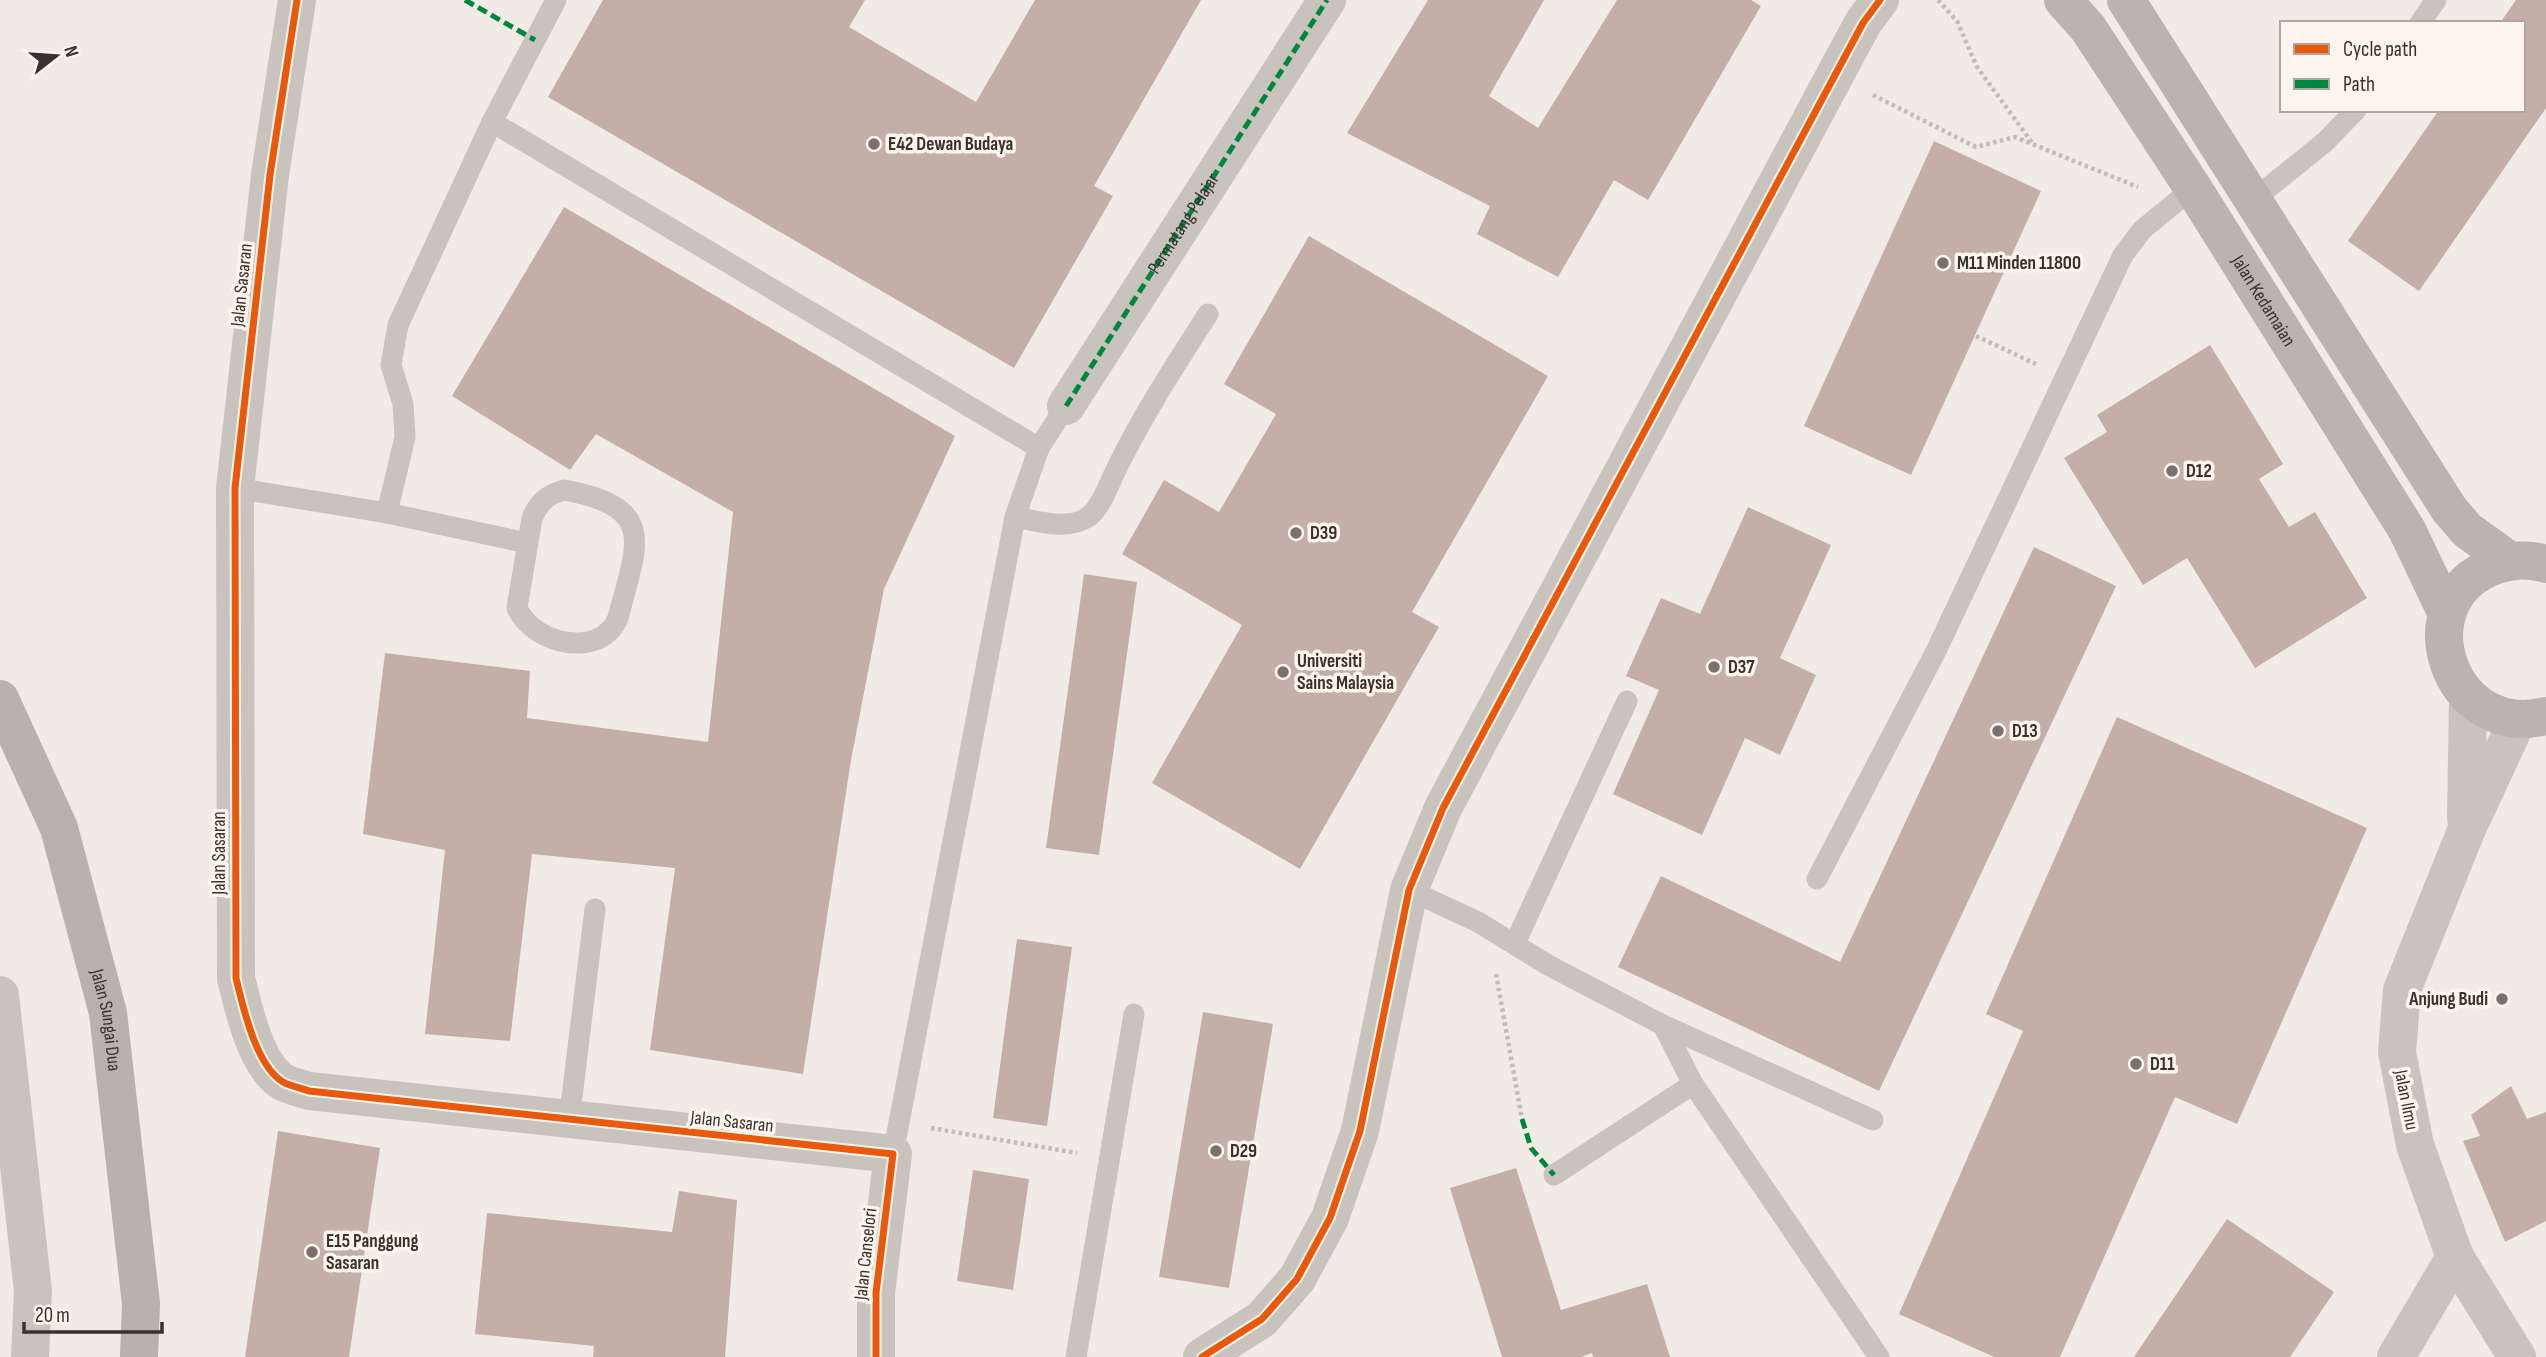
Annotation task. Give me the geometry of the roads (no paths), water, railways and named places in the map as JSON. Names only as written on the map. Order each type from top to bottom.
[{"type":"main road","name":"Jalan Sungai Dua","points":[[0,699],[60,828],[108,1013],[141,1304],[139,1357]]},
{"type":"street","name":"Jalan Sasaran","points":[[296,0],[270,175],[235,488],[236,978],[252,1035],[265,1063],[282,1082],[309,1091],[893,1154]]},
{"type":"street","name":"Permatang Pelajar","points":[[1066,406],[1327,0]]},
{"type":"street","points":[[1202,1357],[1262,1319],[1297,1279],[1329,1218],[1360,1131],[1409,890],[1443,808],[1863,23],[1880,0]]},
{"type":"street","name":"Jalan Kedamaian","points":[[2063,0],[2088,27],[2193,188],[2407,530],[2447,614]]},
{"type":"street","points":[[2126,0],[2449,509],[2467,530],[2528,562]]},
{"type":"street","points":[[2528,562],[2483,570],[2461,589],[2447,614],[2444,636],[2446,659],[2454,679],[2468,697],[2491,713],[2532,717]]},
{"type":"street","name":"Jalan Ilmu","points":[[2466,831],[2468,697]]},
{"type":"street","name":"Jalan Ilmu","points":[[2517,1357],[2455,1257],[2415,1145],[2397,1052],[2402,990],[2466,831],[2532,717]]},
{"type":"street","points":[[0,995],[33,1292],[30,1357]]},
{"type":"street","name":"Jalan Canselori","points":[[876,1357],[876,1293],[893,1154]]},
{"type":"street","points":[[2396,1357],[2455,1257]]},
{"type":"lane","points":[[387,513],[405,437],[403,404],[391,365],[398,325],[492,122],[556,0]]},
{"type":"lane","points":[[2421,21],[2436,0]]},
{"type":"lane","points":[[2253,201],[2325,142],[2354,112]]},
{"type":"lane","points":[[492,122],[1039,448]]},
{"type":"lane","points":[[1817,879],[1936,651],[2123,255],[2142,230],[2193,188]]},
{"type":"lane","points":[[1015,517],[1056,524],[1074,522],[1089,516],[1103,498],[1150,404],[1208,314]]},
{"type":"lane","name":"Permatang Pelajar","points":[[893,1154],[1015,517],[1039,448],[1066,406]]},
{"type":"lane","points":[[235,488],[387,513],[527,543]]},
{"type":"lane","points":[[564,490],[579,493],[626,515],[636,536],[635,549],[613,630],[591,643],[577,643],[531,630],[517,608],[527,543],[538,504],[550,494],[564,490]]},
{"type":"lane","points":[[1514,943],[1627,701]]},
{"type":"lane","points":[[1409,890],[1489,928],[1548,965],[1662,1025],[1873,1120]]},
{"type":"lane","points":[[569,1121],[595,909]]},
{"type":"lane","points":[[1076,1357],[1134,1014]]},
{"type":"lane","points":[[1662,1025],[1693,1084],[1879,1357]]},
{"type":"lane","points":[[1554,1175],[1693,1084]]},
{"type":"place","name":"E42 Dewan Budaya","points":[[874,144]]},
{"type":"place","name":"M11 Minden 11800","points":[[1943,263]]},
{"type":"place","name":"D12","points":[[2172,471]]},
{"type":"place","name":"D39","points":[[1296,533]]},
{"type":"place","name":"D37","points":[[1714,667]]},
{"type":"place","name":"Universiti Sains Malaysia","points":[[1283,672]]},
{"type":"place","name":"D13","points":[[1998,731]]},
{"type":"place","name":"Anjung Budi","points":[[2502,999]]},
{"type":"place","name":"D11","points":[[2136,1064]]},
{"type":"place","name":"D29","points":[[1216,1151]]},
{"type":"place","name":"E15 Panggung Sasaran","points":[[312,1252]]}]
